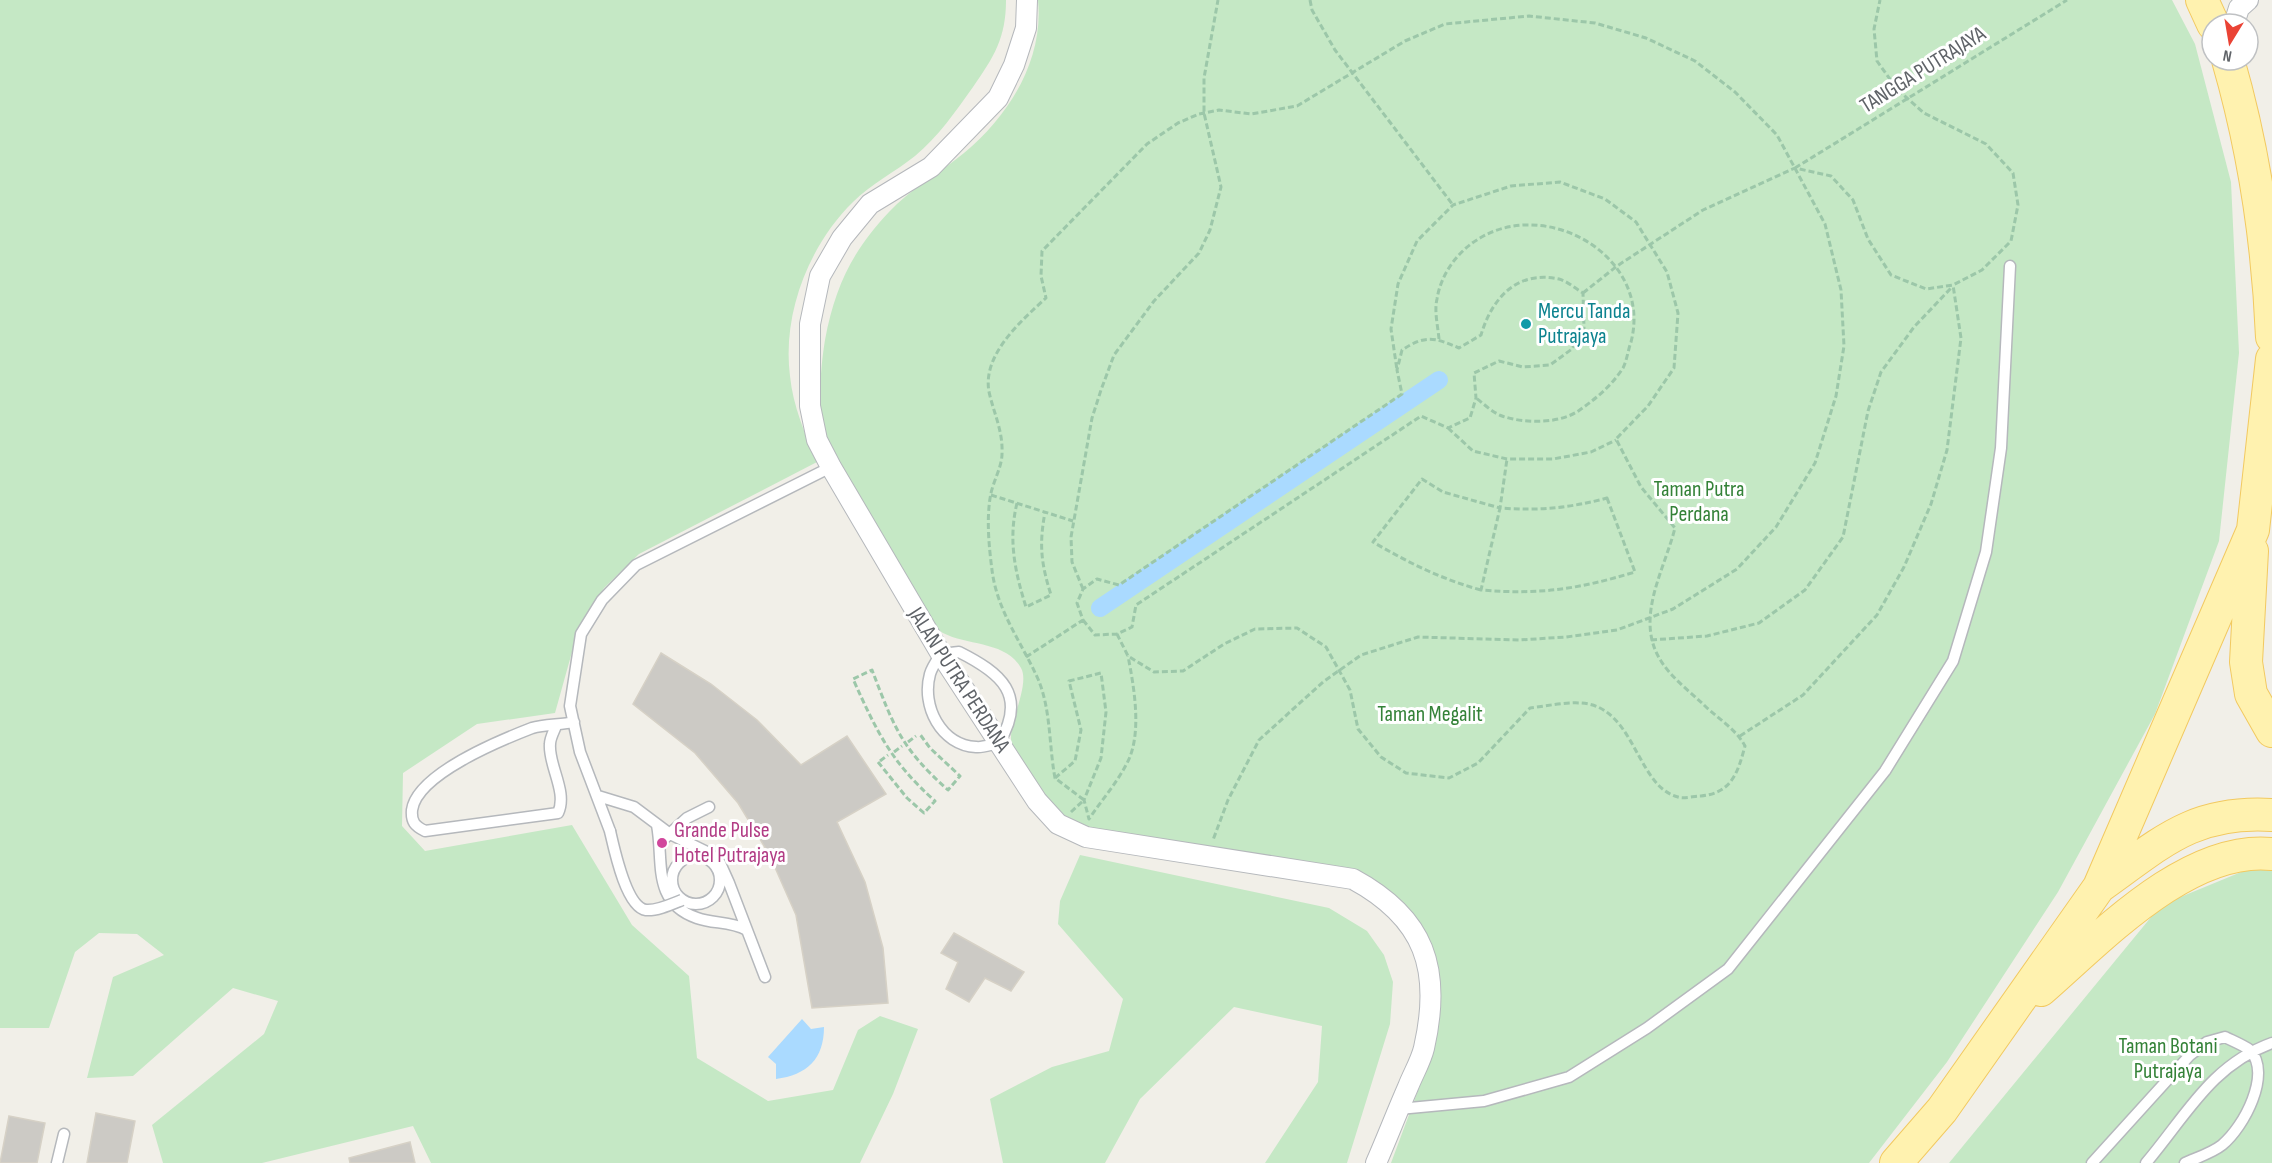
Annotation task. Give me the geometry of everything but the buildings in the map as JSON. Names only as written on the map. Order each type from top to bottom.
[{"type":"main road","points":[[2232,72],[2258,167],[2271,286],[2272,337]]},
{"type":"main road","points":[[2272,359],[2253,530],[2246,662],[2251,694],[2272,731]]},
{"type":"main road","points":[[1896,1163],[1942,1110],[2099,886],[2253,530]]},
{"type":"main road","points":[[2099,886],[2188,826],[2230,815],[2272,815]]},
{"type":"main road","points":[[2007,1020],[2123,919],[2174,881],[2209,864],[2236,857],[2272,854]]},
{"type":"street","name":"JALAN PUTRA PERDANA","points":[[1027,0],[1026,28],[1014,65],[998,98],[931,167],[870,204],[842,238],[820,276],[810,324],[810,406],[817,440],[940,654],[1037,801],[1058,824],[1086,837],[1353,879],[1391,902],[1408,921],[1422,941],[1429,981],[1428,1016],[1423,1050],[1376,1163]]},
{"type":"street","points":[[2223,12],[2239,8],[2248,0]]},
{"type":"lane","points":[[1399,1109],[1484,1101],[1569,1077],[1647,1028],[1728,969],[1885,771],[1953,661],[1986,552],[2001,448],[2010,266]]},
{"type":"lane","points":[[682,900],[674,891],[672,878],[676,866],[698,856],[710,861],[718,870],[720,883],[716,894],[700,903],[694,904],[682,900],[645,910],[639,907],[626,889],[610,831],[580,752],[570,706],[581,634],[602,600],[636,565],[831,467]]},
{"type":"lane","points":[[959,651],[985,665],[1004,682],[1011,699],[1010,725],[999,743],[976,747],[952,740],[934,721],[927,697],[930,674],[940,654],[959,651]]},
{"type":"lane","points":[[556,726],[550,742],[557,776],[560,808],[558,813],[425,831],[416,827],[412,818],[413,806],[422,791],[438,776],[460,762],[535,727],[573,722]]},
{"type":"lane","points":[[598,796],[634,807],[670,834],[703,849],[720,863],[765,977]]},
{"type":"lane","points":[[660,842],[687,818],[709,807]]},
{"type":"lane","points":[[657,825],[660,842],[661,883],[671,898],[698,918],[730,923],[747,930]]},
{"type":"lane","points":[[2092,1163],[2190,1055],[2207,1042],[2225,1037],[2252,1051],[2262,1069],[2259,1094],[2247,1118],[2221,1146],[2185,1163]]},
{"type":"lane","points":[[2146,1163],[2212,1079],[2252,1051],[2272,1043]]},
{"type":"lane","points":[[57,1163],[64,1134]]},
{"type":"path","points":[[1083,590],[1072,562],[1073,521],[1092,418],[1114,355],[1154,301],[1199,253],[1210,230],[1221,187],[1204,113],[1204,78],[1218,0]]},
{"type":"path","points":[[1310,0],[1312,10],[1335,50],[1453,205]]},
{"type":"path","points":[[1795,168],[1831,176],[1853,200],[1868,239],[1891,275],[1926,289],[1953,285],[1982,270],[2011,241],[2018,205],[2013,173],[1986,144],[1924,113],[1897,89],[1877,61],[1874,29],[1880,0]]},
{"type":"path","name":"TANGGA PUTRAJAYA","points":[[1583,293],[1617,266],[1703,210],[1795,168],[2067,0]]},
{"type":"path","points":[[1117,634],[1128,656],[1136,701],[1132,748],[1127,764],[1089,819],[1084,800],[1055,778],[1039,681],[1011,629],[992,573],[991,495],[1002,455],[999,420],[989,394],[991,363],[1018,325],[1046,298],[1041,276],[1042,251],[1147,144],[1178,123],[1204,113],[1219,110],[1251,114],[1297,106],[1405,41],[1445,24],[1529,16],[1595,23],[1646,38],[1695,62],[1736,92],[1777,135],[1825,224],[1841,290],[1844,346],[1836,396],[1815,463],[1776,527],[1737,569],[1673,609],[1617,630],[1566,638],[1519,640],[1418,637],[1361,655],[1284,714],[1259,740],[1228,800],[1207,856]]},
{"type":"path","points":[[1560,182],[1605,199],[1636,222],[1667,272],[1678,313],[1674,368],[1648,406],[1616,440],[1591,452],[1553,459],[1507,459],[1473,451],[1448,428],[1420,416],[1136,605],[1132,627],[1117,634],[1095,635],[1083,620],[1077,603],[1083,590],[1097,579],[1119,585],[1402,394],[1391,329],[1398,284],[1417,241],[1453,205],[1511,186],[1560,182]]},
{"type":"path","points":[[1439,340],[1437,299],[1447,273],[1462,248],[1491,231],[1525,223],[1565,229],[1590,241],[1617,266],[1632,303],[1634,330],[1624,366],[1604,393],[1574,415],[1536,421],[1502,416],[1476,398]]},
{"type":"path","points":[[1397,370],[1402,350],[1419,339],[1439,340],[1459,348],[1481,334],[1487,312],[1509,287],[1534,278],[1561,279],[1583,293],[1584,328],[1572,349],[1550,365],[1523,367],[1499,361],[1474,373],[1476,398],[1470,418],[1448,428]]},
{"type":"path","points":[[1650,640],[1707,636],[1759,623],[1804,590],[1843,537],[1868,411],[1881,372],[1914,327],[1953,285]]},
{"type":"path","points":[[1740,736],[1803,696],[1877,615],[1904,567],[1931,504],[1947,450],[1961,339],[1953,285]]},
{"type":"path","points":[[1128,656],[1154,672],[1183,671],[1224,644],[1255,629],[1297,628],[1326,647],[1350,690],[1358,729],[1381,757],[1406,773],[1449,778],[1478,764],[1530,708],[1573,704],[1598,706],[1622,727],[1657,786],[1678,798],[1712,795],[1736,777],[1745,746],[1740,736],[1713,715],[1662,662],[1650,640],[1654,591],[1667,561],[1675,528],[1641,488],[1616,440]]},
{"type":"path","points":[[1481,590],[1500,508],[1507,459]]},
{"type":"path","points":[[1422,479],[1443,492],[1500,508],[1537,511],[1573,507],[1607,498],[1635,572],[1575,589],[1545,592],[1481,590],[1444,580],[1415,567],[1374,542],[1422,479]]},
{"type":"path","points":[[991,495],[1073,521]]},
{"type":"path","points":[[1017,503],[1013,520],[1014,569],[1026,607],[1051,595],[1042,565],[1040,540],[1045,512]]},
{"type":"path","points":[[1026,657],[1083,620]]},
{"type":"path","points":[[888,755],[879,762],[907,798],[924,813],[935,801],[902,770],[872,720],[853,678],[872,670],[898,735],[916,759],[948,790],[960,776],[917,735],[908,742]]},
{"type":"path","points":[[1055,778],[1075,761],[1081,730],[1069,681],[1101,673],[1106,712],[1101,758],[1084,800],[1058,824]]},
{"type":"path","points":[[894,752],[902,746]]},
{"type":"green space","points":[[0,0],[1006,0],[1004,25],[997,46],[987,66],[960,105],[923,149],[860,196],[837,219],[823,239],[802,282],[790,329],[790,376],[797,409],[817,462],[639,554],[604,588],[577,634],[555,713],[477,724],[403,773],[402,826],[425,851],[572,825],[632,925],[689,976],[697,1058],[768,1101],[833,1090],[858,1030],[880,1016],[918,1029],[893,1094],[860,1163],[431,1163],[413,1126],[262,1163],[163,1163],[152,1125],[264,1034],[278,1001],[233,988],[133,1076],[87,1078],[113,977],[164,955],[137,934],[99,933],[75,952],[49,1028],[0,1028]]},
{"type":"green space","name":"Taman Putra Perdana","points":[[1038,0],[2172,0],[2195,44],[2200,72],[2202,72],[2231,182],[2239,353],[2219,541],[2155,714],[2058,892],[1947,1062],[1869,1163],[1391,1163],[1429,1061],[1434,958],[1426,932],[1410,914],[1372,883],[1078,828],[1047,800],[1026,776],[1018,763],[1011,739],[1013,722],[1022,692],[1021,668],[1014,659],[996,648],[943,633],[923,615],[831,448],[822,421],[820,385],[829,321],[840,286],[855,256],[876,227],[897,204],[964,153],[995,122],[1009,104],[1029,65],[1038,22]]},
{"type":"green space","points":[[1080,855],[1329,908],[1367,931],[1384,955],[1393,982],[1390,1024],[1347,1163],[1265,1163],[1318,1082],[1322,1026],[1234,1007],[1140,1099],[1105,1163],[1003,1163],[990,1099],[1052,1067],[1109,1051],[1123,999],[1058,924],[1060,901]]},
{"type":"green space","name":"Taman Botani Putrajaya","points":[[2251,868],[2272,871],[2272,1163],[1949,1163],[2161,905]]},
{"type":"water","points":[[802,1019],[811,1029],[824,1027],[821,1048],[812,1063],[805,1069],[797,1074],[776,1079],[776,1064],[768,1057]]},
{"type":"waterway","points":[[1100,608],[1439,380]]},
{"type":"place","name":"Mercu Tanda Putrajaya","points":[[1526,324]]},
{"type":"place","name":"Grande Pulse Hotel Putrajaya","points":[[662,843]]},
{"type":"park label","name":"Taman Megalit","points":[[1430,714]]}]
